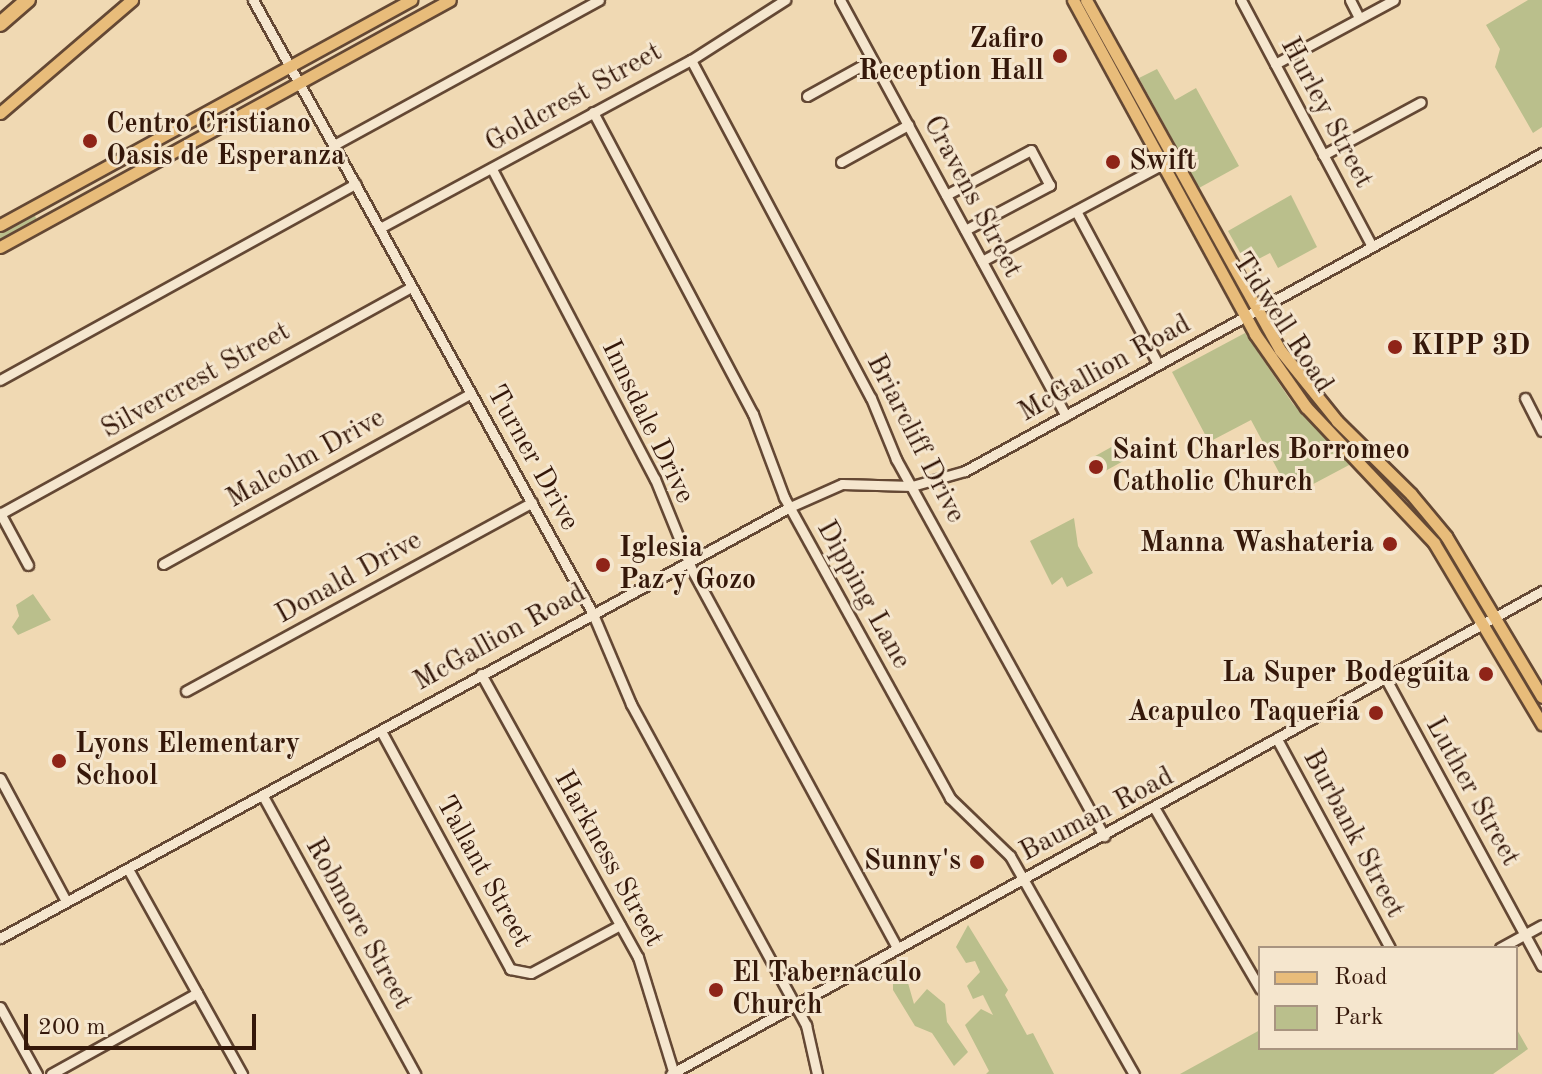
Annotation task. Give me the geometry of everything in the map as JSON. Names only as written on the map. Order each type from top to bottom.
[{"type":"highway","points":[[0,24],[28,0]]},
{"type":"main road","points":[[0,113],[132,0]]},
{"type":"main road","points":[[0,225],[412,0],[421,15]]},
{"type":"main road","points":[[0,247],[450,0]]},
{"type":"main road","name":"Tidwell Road","points":[[1073,0],[1174,159],[1258,312],[1316,398],[1375,457],[1446,536],[1542,697]]},
{"type":"main road","name":"Tidwell Road","points":[[1086,0],[1162,165],[1245,318],[1306,407],[1434,543],[1541,718]]},
{"type":"main road","points":[[198,117],[208,133]]},
{"type":"main road","points":[[42,202],[52,218]]},
{"type":"main road","points":[[1306,407],[1316,398]]},
{"type":"main road","points":[[1361,465],[1375,457]]},
{"type":"main road","points":[[1434,543],[1446,536]]},
{"type":"street","name":"Turner Drive","points":[[253,0],[592,612],[631,704],[796,1005],[812,1040],[817,1074]]},
{"type":"street","points":[[334,145],[599,0]]},
{"type":"street","name":"Goldcrest Street","points":[[380,228],[691,60],[785,0]]},
{"type":"street","name":"Cravens Street","points":[[840,0],[1066,416]]},
{"type":"street","name":"Hurley Street","points":[[1241,0],[1372,246]]},
{"type":"street","points":[[1350,0],[1359,18]]},
{"type":"street","points":[[1275,64],[1394,0]]},
{"type":"street","name":"Briarcliff Drive","points":[[691,60],[871,398],[912,486],[1104,836]]},
{"type":"street","points":[[807,96],[872,60]]},
{"type":"street","points":[[1323,155],[1421,102]]},
{"type":"street","name":"Dipping Lane","points":[[593,112],[753,414],[790,507],[950,798],[1001,845],[1134,1074]]},
{"type":"street","points":[[841,162],[908,125]]},
{"type":"street","points":[[946,195],[1031,150],[1041,168],[1050,185],[965,230]]},
{"type":"street","name":"McGallion Road","points":[[0,938],[263,796],[592,612],[790,507],[842,484],[912,486],[965,471],[1542,153]]},
{"type":"street","points":[[982,261],[1174,159]]},
{"type":"street","name":"Innsdale Drive","points":[[492,169],[655,479],[687,561],[897,948]]},
{"type":"street","points":[[0,380],[355,184]]},
{"type":"street","points":[[1076,211],[1158,364]]},
{"type":"street","name":"Silvercrest Street","points":[[0,514],[412,287]]},
{"type":"street","name":"Malcolm Drive","points":[[163,564],[471,393]]},
{"type":"street","points":[[1525,398],[1542,431]]},
{"type":"street","name":"Donald Drive","points":[[186,691],[532,502]]},
{"type":"street","points":[[0,514],[28,565]]},
{"type":"street","name":"Bauman Road","points":[[673,1074],[1387,681],[1542,591]]},
{"type":"street","name":"Harkness Street","points":[[481,674],[645,973],[673,1074]]},
{"type":"street","name":"Luther Street","points":[[1387,681],[1542,966]]},
{"type":"street","name":"Tallant Street","points":[[381,731],[510,969],[531,973],[620,925]]},
{"type":"street","name":"Burbank Street","points":[[1278,741],[1389,946]]},
{"type":"street","points":[[0,778],[66,901]]},
{"type":"street","name":"Robmore Street","points":[[263,796],[415,1074]]},
{"type":"street","points":[[1155,809],[1258,986]]},
{"type":"street","points":[[128,869],[242,1074]]},
{"type":"street","points":[[1504,946],[1542,925]]},
{"type":"street","points":[[51,1074],[197,993]]},
{"type":"street","points":[[0,1007],[37,1074]]},
{"type":"green space","points":[[1528,0],[1542,0],[1542,127],[1533,133],[1495,67],[1500,49],[1486,25]]},
{"type":"green space","points":[[1157,69],[1175,100],[1196,88],[1239,166],[1199,188],[1139,78]]},
{"type":"green space","points":[[1291,195],[1317,247],[1278,268],[1270,253],[1247,265],[1228,231]]},
{"type":"green space","points":[[34,214],[37,220],[29,227],[0,241],[0,230]]},
{"type":"green space","points":[[1245,333],[1293,404],[1351,464],[1302,490],[1293,473],[1282,478],[1251,420],[1209,442],[1172,372]]},
{"type":"green space","points":[[1124,440],[1133,456],[1101,473],[1093,457]]},
{"type":"green space","points":[[1074,518],[1078,546],[1093,573],[1067,587],[1062,577],[1052,585],[1030,541]]},
{"type":"green space","points":[[33,594],[51,620],[18,635],[12,627],[19,616],[16,605]]},
{"type":"green space","points":[[968,925],[1008,990],[1005,995],[1027,1035],[1033,1033],[1054,1074],[986,1074],[989,1071],[965,1025],[981,1009],[993,1015],[983,995],[973,999],[967,986],[980,972],[975,961],[966,963],[956,947]]},
{"type":"green space","points":[[904,969],[914,1004],[927,989],[945,1004],[947,1022],[968,1052],[954,1066],[932,1033],[915,1026],[893,990],[893,973]]},
{"type":"green space","points":[[1258,1031],[1258,1050],[1518,1050],[1518,1032],[1528,1049],[1493,1074],[1180,1074]]},
{"type":"place","name":"Zafiro Reception Hall","points":[[1060,56]]},
{"type":"place","name":"Centro Cristiano Oasis de Esperanza","points":[[90,141]]},
{"type":"place","name":"Swift","points":[[1113,162]]},
{"type":"place","name":"KIPP 3D","points":[[1395,347]]},
{"type":"place","name":"Saint Charles Borromeo Catholic Church","points":[[1096,467]]},
{"type":"place","name":"Manna Washateria","points":[[1390,544]]},
{"type":"place","name":"Iglesia Paz y Gozo","points":[[603,565]]},
{"type":"place","name":"La Super Bodeguita","points":[[1486,674]]},
{"type":"place","name":"Acapulco Taqueria","points":[[1376,713]]},
{"type":"place","name":"Lyons Elementary School","points":[[59,761]]},
{"type":"place","name":"Sunny's","points":[[977,862]]},
{"type":"place","name":"El Tabernaculo Church","points":[[716,990]]}]
